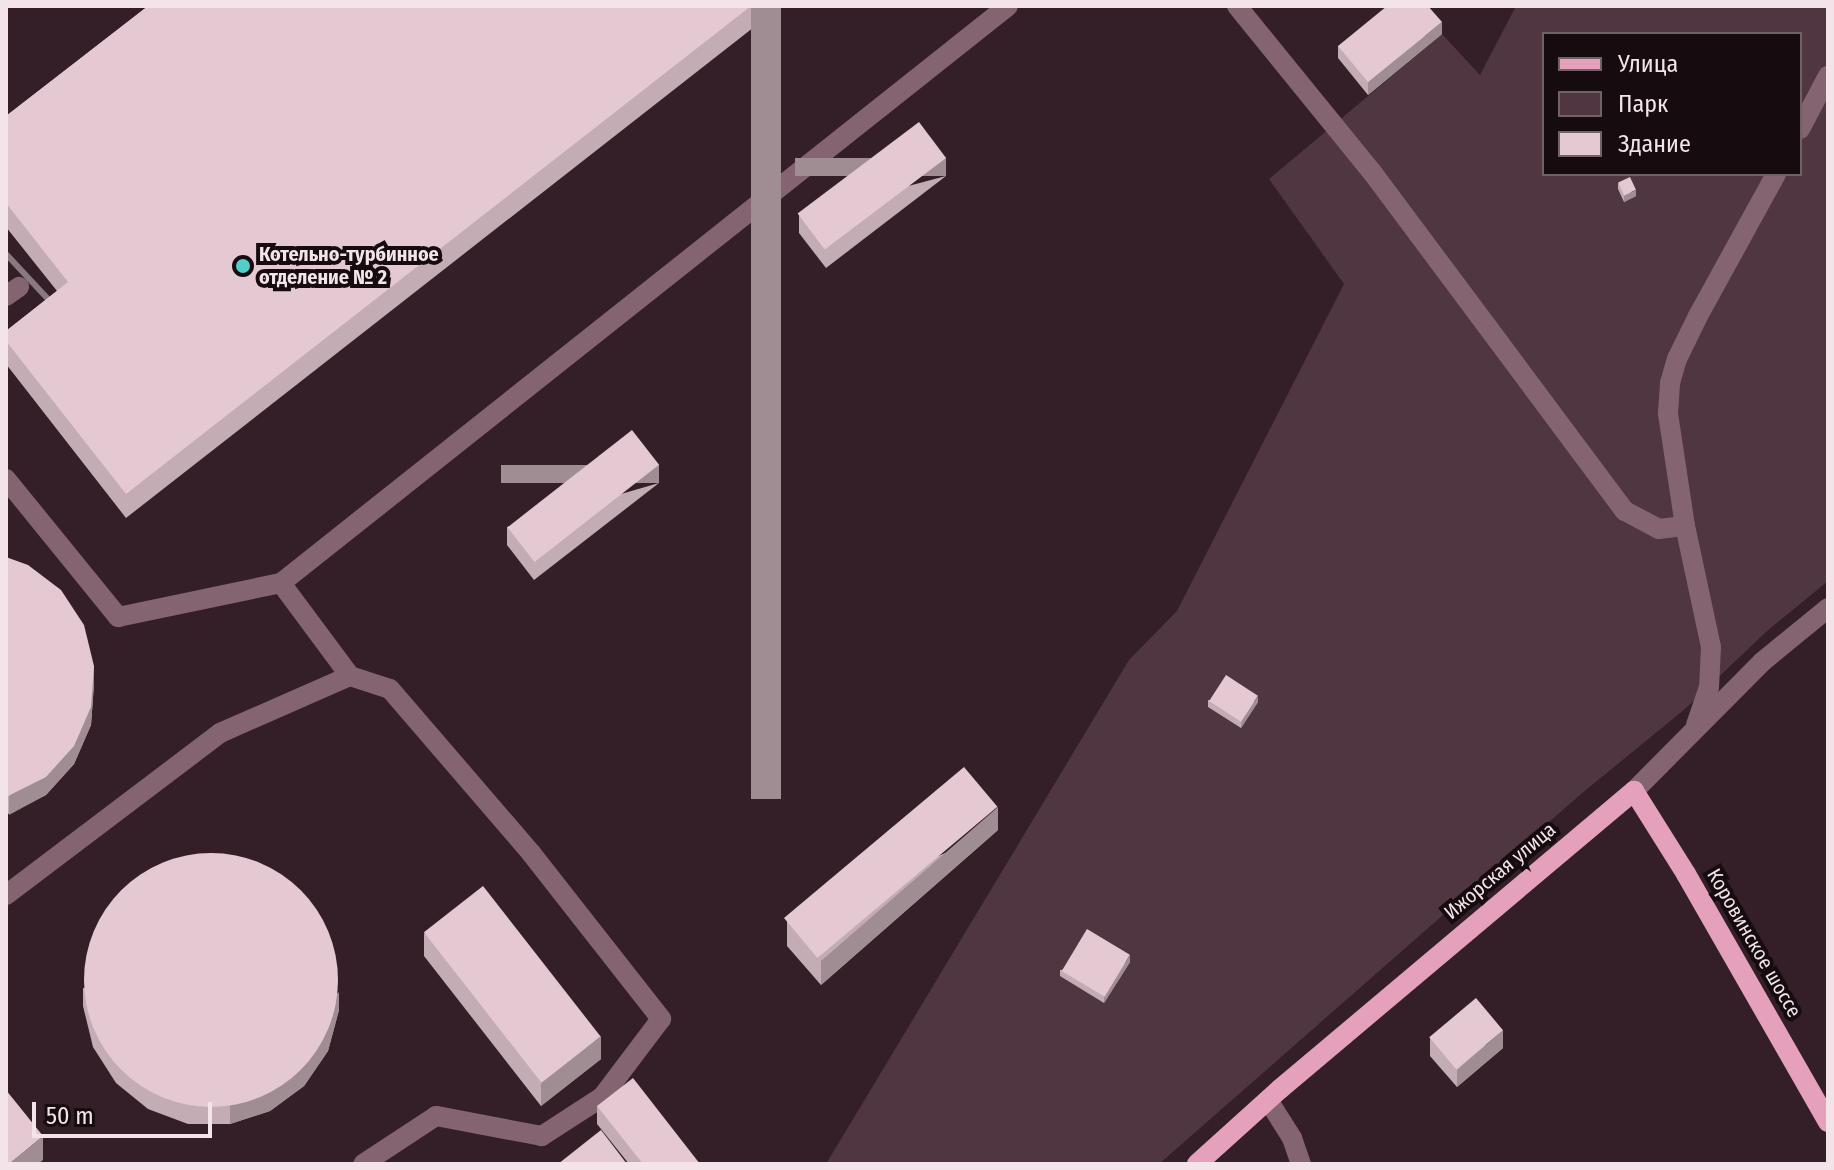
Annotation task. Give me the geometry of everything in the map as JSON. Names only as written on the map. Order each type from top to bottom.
[{"type":"main road","name":"Ижорская улица","points":[[1197,1164],[1268,1100],[1634,791]]},
{"type":"main road","name":"Коровинское шоссе","points":[[1634,791],[1694,888],[1828,1122]]},
{"type":"street","points":[[6,479],[118,617],[281,583],[1008,6]]},
{"type":"street","points":[[1237,6],[1372,172],[1625,511],[1659,529],[1685,526]]},
{"type":"street","points":[[1802,125],[1828,76]]},
{"type":"street","points":[[1696,725],[1709,688],[1711,647],[1685,526],[1668,413],[1670,383],[1677,359],[1698,316],[1775,176]]},
{"type":"street","points":[[281,583],[350,676],[390,689],[531,853],[661,1019],[602,1097],[542,1136],[436,1116],[363,1164]]},
{"type":"street","name":"Ижорская улица","points":[[1634,791],[1696,725],[1762,662],[1828,608]]},
{"type":"street","points":[[6,895],[220,733],[350,676]]},
{"type":"street","points":[[1268,1100],[1292,1138],[1296,1161]]},
{"type":"green space","points":[[1516,6],[1828,6],[1828,581],[1767,631],[1685,709],[1581,794],[1159,1164],[826,1164],[1129,660],[1177,611],[1344,284],[1269,179],[1442,34],[1480,75]]},
{"type":"building","name":"Котельно-турбинное отделение № 2","points":[[148,6],[751,6],[126,494],[6,341],[6,331],[68,282],[6,203],[6,116]]},
{"type":"building","points":[[1387,6],[1428,6],[1442,22],[1368,82],[1338,46]]},
{"type":"building","points":[[919,122],[946,158],[825,249],[798,213]]},
{"type":"building","points":[[1630,177],[1636,190],[1624,195],[1618,182]]},
{"type":"building","points":[[632,430],[659,465],[535,562],[507,527]]},
{"type":"building","points":[[6,557],[28,565],[61,590],[84,625],[94,666],[91,707],[74,746],[46,777],[6,797]]},
{"type":"building","points":[[1226,675],[1258,696],[1241,722],[1209,701]]},
{"type":"building","points":[[964,767],[997,807],[817,958],[784,918]]},
{"type":"building","points":[[211,853],[260,863],[282,874],[301,890],[317,909],[328,931],[338,980],[328,1029],[317,1051],[301,1070],[282,1086],[260,1097],[211,1107],[162,1097],[140,1086],[121,1070],[105,1051],[94,1029],[84,980],[94,931],[105,909],[121,890],[140,874],[162,863]]},
{"type":"building","points":[[483,886],[601,1037],[541,1083],[424,932]]},
{"type":"building","points":[[1087,929],[1130,955],[1105,997],[1062,971]]},
{"type":"building","points":[[1476,998],[1503,1030],[1456,1069],[1429,1037]]},
{"type":"building","points":[[633,1078],[700,1164],[643,1164],[597,1106]]},
{"type":"building","points":[[6,1090],[43,1136],[9,1164],[6,1164]]},
{"type":"building","points":[[601,1130],[627,1164],[558,1164]]},
{"type":"railway","points":[[6,254],[60,312]]},
{"type":"place","name":"Котельно-турбинное отделение № 2","points":[[243,266]]}]
